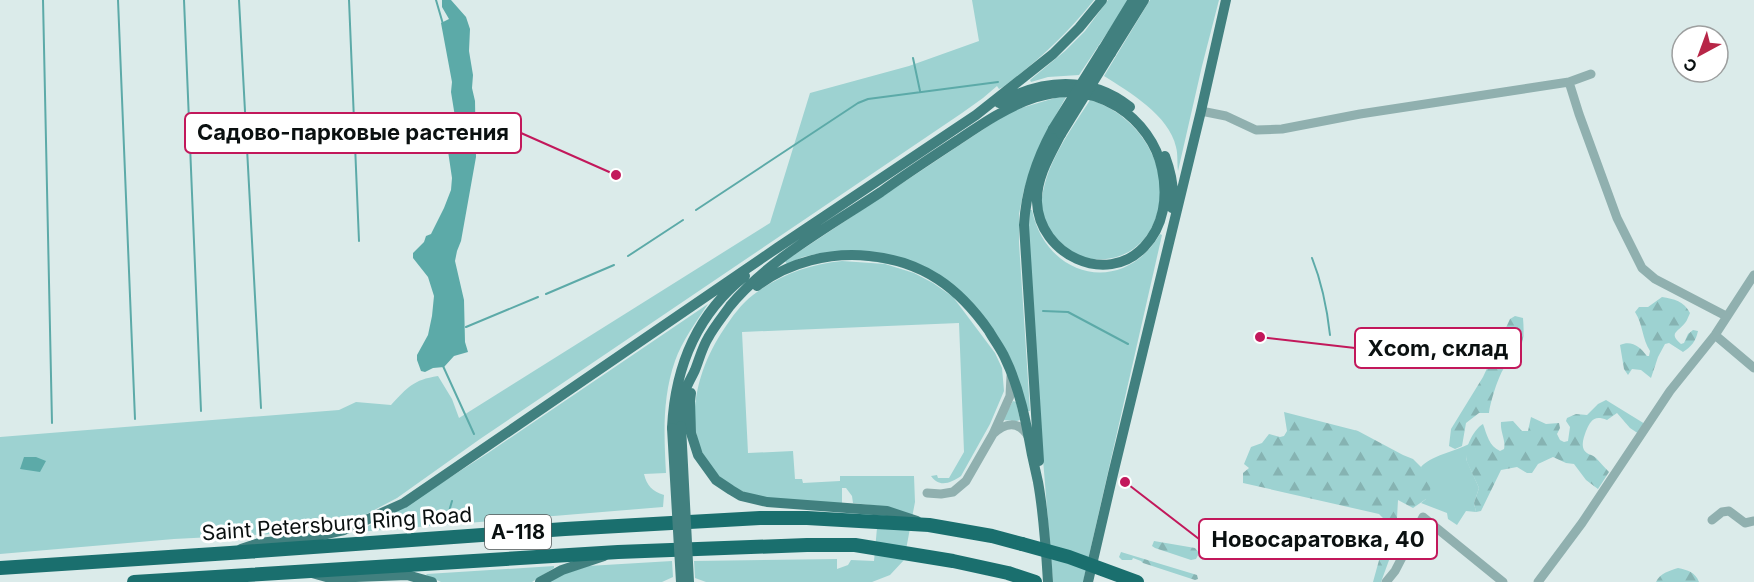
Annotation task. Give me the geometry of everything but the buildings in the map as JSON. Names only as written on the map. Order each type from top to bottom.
[{"type":"highway","name":"Saint Petersburg Ring Road","points":[[0,568],[565,529],[760,518],[807,518],[929,525],[992,536],[1069,557],[1137,582]]},
{"type":"highway","name":"Saint Petersburg Ring Road","points":[[134,582],[618,552],[855,545],[954,561],[1008,573],[1035,582]]},
{"type":"main road","points":[[230,553],[260,543],[313,537],[344,530],[404,503],[777,248],[976,116],[1053,54],[1102,0]]},
{"type":"main road","points":[[1107,51],[1133,0]]},
{"type":"main road","points":[[1038,482],[1039,456],[1024,225],[1026,201],[1040,154],[1057,132],[1107,51],[1144,0]]},
{"type":"main road","points":[[1088,582],[1226,0]]},
{"type":"main road","points":[[976,116],[1022,92],[1061,84],[1098,89],[1124,102],[1146,122],[1166,157],[1173,187],[1168,244]]},
{"type":"main road","points":[[681,582],[676,427],[685,392],[708,338],[747,287],[774,264],[994,115],[1027,100],[1057,93],[1082,93],[1107,100],[1139,124],[1157,153],[1165,182],[1162,214],[1152,237],[1135,255],[1114,263],[1100,265],[1087,263],[1061,250],[1048,235],[1039,217],[1037,193],[1057,132]]},
{"type":"main road","points":[[689,582],[674,403],[680,372],[694,335],[712,309],[743,278],[766,261],[777,248]]},
{"type":"main road","points":[[729,308],[764,281],[794,266],[812,260],[848,255],[891,260],[924,272],[954,290],[995,341],[1011,373],[1025,417],[1038,482],[1045,532],[1048,582]]},
{"type":"main road","points":[[695,370],[690,401],[692,433],[698,455],[716,480],[730,490],[754,500],[887,511],[929,525]]},
{"type":"main road","points":[[540,582],[562,570],[618,552]]},
{"type":"main road","points":[[300,571],[330,578],[407,575],[432,582]]},
{"type":"street","points":[[1201,111],[1226,116],[1256,130],[1282,129],[1360,114],[1569,82],[1591,74]]},
{"type":"street","points":[[1569,82],[1617,218],[1642,268],[1655,279],[1726,316]]},
{"type":"street","points":[[1538,582],[1581,523],[1670,391],[1714,335],[1754,275]]},
{"type":"street","points":[[1714,335],[1754,368]]},
{"type":"street","points":[[927,493],[953,492],[966,481],[993,434],[1010,396],[1011,373]]},
{"type":"street","points":[[993,434],[1009,424],[1022,428],[1029,438]]},
{"type":"street","points":[[1712,520],[1722,512],[1730,511],[1745,523],[1754,521]]},
{"type":"street","points":[[1386,582],[1395,571],[1423,517],[1503,582]]},
{"type":"green space","points":[[972,0],[1094,0],[1052,46],[1003,87],[999,89],[997,86],[962,113],[480,439],[397,498],[361,517],[332,528],[311,532],[174,539],[0,554],[0,437],[339,410],[356,402],[391,405],[412,385],[438,376],[452,399],[459,418],[770,223],[810,93],[909,66],[979,41]]},
{"type":"green space","points":[[1108,0],[1129,0],[1079,75],[1048,77],[1031,82],[1030,80],[1085,31]]},
{"type":"green space","points":[[1150,0],[1219,0],[1178,171],[1176,147],[1165,125],[1147,106],[1104,76]]},
{"type":"green space","points":[[1066,97],[1043,138],[1024,189],[1019,214],[1030,411],[1028,411],[1009,355],[931,271],[821,253],[787,264],[785,261],[1011,111]]},
{"type":"green space","points":[[1090,100],[1111,109],[1138,131],[1150,150],[1159,176],[1158,208],[1154,223],[1146,236],[1136,247],[1122,255],[1106,259],[1086,258],[1070,251],[1050,230],[1042,209],[1045,184],[1054,159]]},
{"type":"green space","points":[[1030,210],[1032,210],[1040,233],[1053,251],[1069,264],[1087,271],[1107,272],[1126,266],[1144,254],[1160,234],[1162,235],[1083,582],[1053,582],[1028,241]]},
{"type":"green space","points":[[842,261],[885,264],[914,273],[953,297],[995,353],[1002,368],[1004,391],[990,424],[961,476],[945,483],[934,480],[931,476],[949,478],[964,452],[959,323],[742,332],[748,453],[793,451],[795,479],[802,479],[803,483],[840,481],[840,476],[914,476],[915,502],[904,560],[890,575],[872,582],[706,582],[695,578],[694,561],[837,559],[837,569],[848,565],[851,560],[874,561],[879,506],[853,503],[852,496],[846,488],[842,488],[842,504],[777,499],[742,491],[721,477],[706,460],[698,440],[695,418],[697,394],[712,349],[730,320],[745,302],[784,276],[818,265]]},
{"type":"green space","points":[[1662,297],[1682,303],[1690,313],[1675,335],[1677,340],[1681,344],[1684,343],[1688,334],[1693,330],[1698,331],[1696,338],[1683,352],[1669,343],[1665,344],[1651,378],[1641,370],[1632,369],[1628,375],[1624,369],[1620,345],[1632,344],[1649,356],[1650,351],[1635,312],[1639,307],[1648,307]]},
{"type":"green space","points":[[708,304],[681,346],[671,375],[665,417],[666,473],[644,474],[651,488],[664,495],[663,507],[357,532],[404,507],[488,453]]},
{"type":"green space","points":[[1515,316],[1523,318],[1524,332],[1521,346],[1502,372],[1489,413],[1479,413],[1466,423],[1462,446],[1455,449],[1449,446],[1451,429],[1483,377],[1510,319]]},
{"type":"green space","points":[[1606,400],[1645,424],[1639,434],[1630,428],[1617,413],[1607,420],[1596,418],[1591,421],[1584,436],[1583,448],[1609,472],[1598,489],[1586,480],[1574,464],[1553,457],[1538,464],[1532,473],[1527,473],[1517,467],[1501,470],[1481,511],[1476,512],[1474,503],[1479,488],[1467,462],[1466,452],[1479,427],[1483,424],[1491,443],[1500,451],[1504,449],[1501,422],[1513,421],[1522,431],[1528,431],[1531,417],[1546,424],[1559,423],[1560,428],[1557,434],[1564,442],[1568,441],[1570,427],[1566,421],[1567,418],[1576,414],[1587,415],[1598,404]]},
{"type":"green space","points":[[1013,401],[1016,402],[1020,420],[1002,420]]},
{"type":"green space","points":[[1284,412],[1358,431],[1413,459],[1421,467],[1431,486],[1429,494],[1413,508],[1398,500],[1399,533],[1381,582],[1373,582],[1389,524],[1379,514],[1243,483],[1243,473],[1249,468],[1244,464],[1251,447],[1262,443],[1269,434],[1280,437],[1284,436],[1287,431]]},
{"type":"green space","points":[[1469,444],[1466,459],[1479,488],[1474,503],[1476,512],[1466,511],[1457,525],[1448,519],[1447,513],[1421,503],[1426,499],[1421,467],[1437,457]]},
{"type":"green space","points":[[1154,541],[1195,548],[1199,553],[1196,559],[1191,560],[1155,548],[1152,546]]},
{"type":"green space","points":[[1121,552],[1197,575],[1198,579],[1195,580],[1133,558],[1122,560],[1119,557]]},
{"type":"green space","points":[[672,561],[673,577],[662,582],[548,582],[588,566]]},
{"type":"green space","points":[[554,566],[532,582],[441,582],[426,575],[427,574]]},
{"type":"green space","points":[[1678,568],[1691,572],[1699,582],[1656,582],[1662,574]]},
{"type":"shaded area","points":[[442,0],[451,0],[466,17],[470,29],[469,51],[475,101],[476,157],[461,241],[455,261],[464,300],[465,342],[468,352],[454,356],[444,367],[433,368],[425,372],[421,371],[417,355],[428,335],[434,296],[428,277],[413,258],[413,253],[424,242],[426,236],[431,234],[451,190],[448,140],[456,123],[451,92],[452,82],[441,23],[449,19],[442,7]]},
{"type":"shaded area","points":[[24,457],[36,457],[46,461],[40,472],[20,469]]},
{"type":"waterway","points":[[43,0],[52,423]]},
{"type":"waterway","points":[[118,0],[135,419]]},
{"type":"waterway","points":[[184,0],[201,411]]},
{"type":"waterway","points":[[239,0],[261,408]]},
{"type":"waterway","points":[[349,0],[359,241]]},
{"type":"waterway","points":[[436,0],[443,24]]},
{"type":"waterway","points":[[913,58],[920,91]]},
{"type":"waterway","points":[[696,210],[858,103],[868,99],[998,82]]},
{"type":"waterway","points":[[628,256],[683,220]]},
{"type":"waterway","points":[[1312,258],[1324,296],[1330,335]]},
{"type":"waterway","points":[[546,294],[614,265]]},
{"type":"waterway","points":[[466,327],[538,297]]},
{"type":"waterway","points":[[1043,311],[1068,312],[1128,344]]},
{"type":"waterway","points":[[443,366],[474,434]]},
{"type":"waterway","points":[[448,515],[452,501]]},
{"type":"place","name":"Садово-парковые растения","points":[[616,175]]},
{"type":"place","name":"Xсom, склад","points":[[1260,337]]},
{"type":"place","name":"Новосаратовка, 40","points":[[1125,482]]}]
